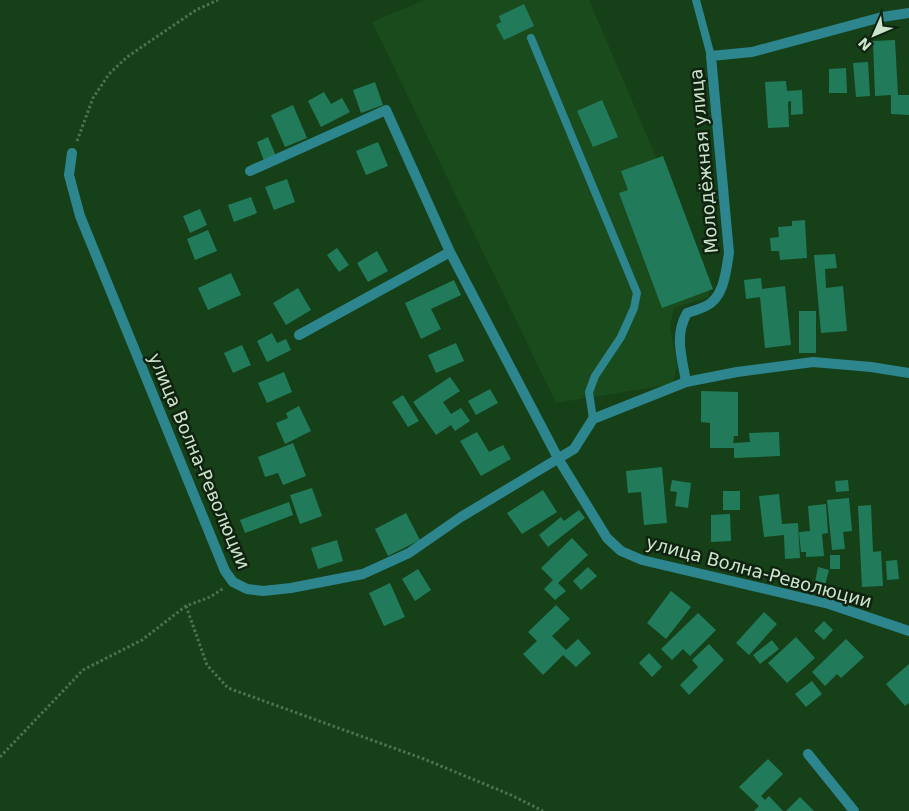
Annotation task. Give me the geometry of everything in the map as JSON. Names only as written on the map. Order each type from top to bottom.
[{"type":"street","name":"Молодёжная улица","points":[[686,382],[678,337],[681,323],[687,312],[707,306],[717,296],[725,277],[729,254],[712,56],[752,52],[882,17],[909,13]]},
{"type":"street","name":"улица Волна-Революции","points":[[250,171],[386,110],[450,252],[559,460],[607,538],[621,551],[642,560],[829,604],[909,631]]},
{"type":"street","name":"улица Волна-Революции","points":[[72,153],[69,175],[80,216],[225,570],[233,582],[247,589],[263,591],[291,588],[363,574],[409,553],[461,517],[559,460]]},
{"type":"street","points":[[299,335],[450,252]]},
{"type":"street","points":[[559,460],[574,449],[592,419],[686,382],[737,372],[813,362],[871,367],[909,373]]},
{"type":"street","points":[[808,754],[854,811]]},
{"type":"lane","points":[[696,0],[712,56]]},
{"type":"lane","points":[[531,38],[638,293],[634,308],[621,337],[596,376],[589,392],[592,419]]},
{"type":"path","points":[[72,153],[93,98],[110,74],[127,58],[196,10],[218,0]]},
{"type":"path","points":[[0,757],[83,670],[142,640],[186,606],[210,597],[233,582]]},
{"type":"path","points":[[186,606],[207,666],[228,688],[424,759],[511,795],[543,811]]},
{"type":"shaded area","points":[[424,0],[589,0],[709,281],[709,297],[674,308],[670,326],[677,366],[673,384],[556,403],[372,22]]},
{"type":"building","points":[[524,4],[534,26],[504,40],[496,25],[501,22],[499,16]]},
{"type":"building","points":[[895,40],[898,95],[909,95],[909,115],[891,114],[891,95],[875,96],[873,41]]},
{"type":"building","points":[[868,62],[870,96],[856,97],[853,63]]},
{"type":"building","points":[[846,68],[847,93],[829,93],[829,69]]},
{"type":"building","points":[[786,81],[787,91],[802,90],[803,114],[791,115],[791,101],[788,102],[789,127],[768,128],[765,82]]},
{"type":"building","points":[[375,82],[383,105],[361,113],[353,90]]},
{"type":"building","points":[[324,92],[331,104],[342,98],[350,112],[321,127],[308,101]]},
{"type":"building","points":[[602,100],[618,137],[593,147],[577,111]]},
{"type":"building","points":[[293,105],[307,138],[285,147],[271,115]]},
{"type":"building","points":[[268,137],[276,156],[264,161],[257,142]]},
{"type":"building","points":[[378,142],[388,166],[366,175],[356,151]]},
{"type":"building","points":[[663,156],[713,289],[662,308],[619,193],[628,190],[621,171]]},
{"type":"building","points":[[287,179],[295,202],[274,210],[265,187]]},
{"type":"building","points":[[251,197],[257,213],[234,222],[228,205]]},
{"type":"building","points":[[200,209],[207,225],[190,233],[183,216]]},
{"type":"building","points":[[805,220],[807,258],[780,260],[779,251],[771,251],[770,238],[779,237],[778,227],[792,226],[792,221]]},
{"type":"building","points":[[208,230],[217,251],[195,260],[187,239]]},
{"type":"building","points":[[337,248],[349,265],[339,272],[327,255]]},
{"type":"building","points":[[377,251],[388,271],[368,282],[357,263]]},
{"type":"building","points":[[835,254],[837,268],[825,269],[826,288],[843,286],[847,331],[821,333],[814,255]]},
{"type":"building","points":[[231,273],[241,295],[208,310],[198,288]]},
{"type":"building","points":[[761,278],[762,289],[785,286],[791,345],[765,348],[760,297],[746,299],[744,280]]},
{"type":"building","points":[[454,280],[461,295],[431,309],[441,329],[421,339],[405,303]]},
{"type":"building","points":[[298,288],[311,310],[286,325],[273,303]]},
{"type":"building","points":[[799,311],[816,311],[816,353],[799,353]]},
{"type":"building","points":[[272,333],[277,343],[286,339],[291,350],[267,362],[257,341]]},
{"type":"building","points":[[456,343],[464,361],[436,373],[428,355]]},
{"type":"building","points":[[242,345],[251,365],[233,373],[224,353]]},
{"type":"building","points":[[284,372],[292,392],[267,403],[258,383]]},
{"type":"building","points":[[450,377],[460,391],[443,402],[451,414],[461,408],[470,421],[455,431],[451,425],[436,435],[413,402]]},
{"type":"building","points":[[490,389],[498,403],[476,415],[468,401]]},
{"type":"building","points":[[701,391],[738,392],[738,436],[734,436],[733,443],[750,442],[749,433],[779,432],[780,456],[734,458],[734,448],[710,448],[710,423],[701,422]]},
{"type":"building","points":[[403,395],[419,421],[408,427],[392,402]]},
{"type":"building","points":[[299,406],[311,431],[285,444],[276,423],[288,418],[286,413]]},
{"type":"building","points":[[477,432],[489,452],[503,445],[511,459],[481,476],[460,441]]},
{"type":"building","points":[[293,443],[306,476],[283,485],[278,473],[265,477],[258,457]]},
{"type":"building","points":[[662,467],[667,523],[644,525],[641,492],[628,493],[626,471]]},
{"type":"building","points":[[672,480],[691,483],[688,508],[675,506],[677,492],[670,491]]},
{"type":"building","points":[[848,480],[849,491],[836,492],[835,481]]},
{"type":"building","points":[[312,488],[322,516],[300,524],[290,495]]},
{"type":"building","points":[[543,490],[557,512],[522,534],[507,513]]},
{"type":"building","points":[[723,491],[740,491],[740,510],[723,510]]},
{"type":"building","points":[[779,494],[782,524],[798,523],[800,558],[785,559],[784,535],[764,537],[759,496]]},
{"type":"building","points":[[849,498],[852,531],[843,532],[845,549],[832,550],[827,500]]},
{"type":"building","points":[[289,502],[293,515],[245,533],[240,520]]},
{"type":"building","points":[[826,504],[828,533],[822,534],[824,556],[806,557],[806,552],[801,552],[799,532],[810,531],[808,506]]},
{"type":"building","points":[[871,505],[873,552],[881,551],[883,586],[862,587],[858,506]]},
{"type":"building","points":[[579,510],[585,518],[548,547],[539,535],[561,517],[564,521]]},
{"type":"building","points":[[406,513],[420,540],[388,556],[375,529]]},
{"type":"building","points":[[730,514],[731,541],[711,542],[711,515]]},
{"type":"building","points":[[572,538],[588,555],[558,583],[566,591],[555,600],[544,589],[553,580],[541,568]]},
{"type":"building","points":[[337,540],[343,561],[318,569],[311,548]]},
{"type":"building","points":[[830,555],[840,555],[840,569],[830,569]]},
{"type":"building","points":[[897,560],[899,579],[887,580],[886,561]]},
{"type":"building","points":[[588,567],[597,576],[581,590],[573,581]]},
{"type":"building","points":[[818,567],[829,570],[825,585],[815,582]]},
{"type":"building","points":[[418,569],[431,590],[415,601],[402,579]]},
{"type":"building","points":[[390,583],[405,617],[384,626],[369,593]]},
{"type":"building","points":[[671,591],[691,607],[666,639],[647,623]]},
{"type":"building","points":[[556,605],[570,619],[552,636],[566,650],[578,639],[591,653],[576,667],[563,655],[543,675],[523,654],[537,641],[528,632]]},
{"type":"building","points":[[764,612],[777,624],[749,655],[736,643]]},
{"type":"building","points":[[698,613],[716,630],[690,656],[683,649],[672,660],[661,649]]},
{"type":"building","points":[[824,621],[833,630],[824,640],[814,631]]},
{"type":"building","points":[[796,637],[815,658],[787,683],[768,663]]},
{"type":"building","points":[[846,639],[864,657],[841,678],[837,674],[825,686],[812,672]]},
{"type":"building","points":[[772,640],[779,649],[760,664],[753,655]]},
{"type":"building","points":[[709,644],[724,660],[689,695],[680,685],[698,667],[692,660]]},
{"type":"building","points":[[649,653],[662,667],[652,677],[639,663]]},
{"type":"building","points":[[909,664],[909,703],[905,706],[886,684]]},
{"type":"building","points":[[812,681],[822,694],[806,707],[795,694]]},
{"type":"building","points":[[768,759],[783,774],[761,796],[765,800],[769,796],[783,811],[754,811],[759,806],[739,787]]},
{"type":"building","points":[[800,797],[814,811],[786,811]]}]
